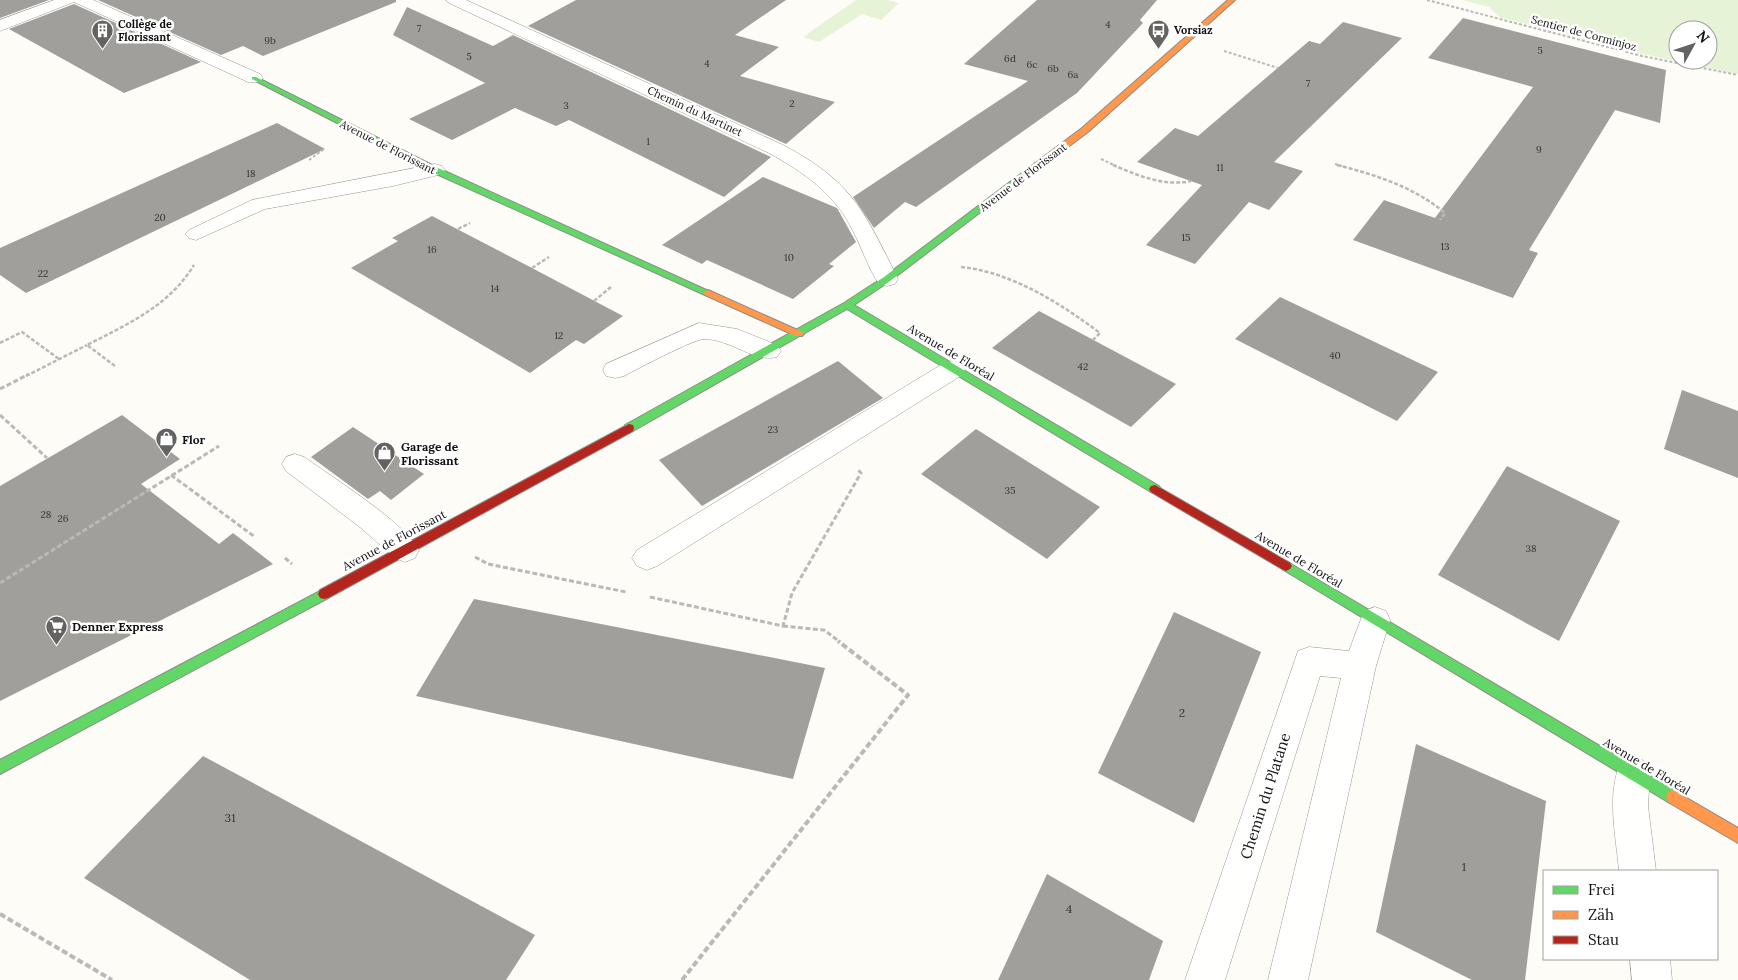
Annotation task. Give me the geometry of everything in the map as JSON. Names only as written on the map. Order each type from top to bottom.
[{"type":"street","points":[[0,26],[68,0]]},
{"type":"street","points":[[80,0],[254,78]]},
{"type":"street","name":"Chemin du Martinet","points":[[454,0],[776,149],[808,167],[832,186],[851,209],[887,279]]},
{"type":"street","name":"Avenue de Florissant","points":[[0,767],[405,550],[769,351],[847,305],[887,279],[1085,130],[1232,0]]},
{"type":"street","name":"Avenue de Florissant","points":[[254,78],[435,170],[799,334]]},
{"type":"street","points":[[196,234],[259,204],[393,180],[435,170]]},
{"type":"street","name":"Avenue de Floréal","points":[[847,305],[1738,836]]},
{"type":"street","points":[[615,370],[699,331],[729,334],[769,351]]},
{"type":"street","points":[[647,558],[953,369]]},
{"type":"street","points":[[295,464],[371,520],[405,550]]},
{"type":"street","points":[[1288,980],[1360,666],[1375,620]]},
{"type":"street","name":"Chemin du Platane","points":[[1205,980],[1309,662],[1360,666]]},
{"type":"street","points":[[1633,773],[1630,806],[1638,870]]},
{"type":"street","points":[[1650,960],[1652,980]]},
{"type":"path","name":"Sentier de Corminjoz","points":[[1427,0],[1642,56],[1738,75]]},
{"type":"path","points":[[1221,50],[1278,68]]},
{"type":"path","points":[[1100,158],[1122,169],[1170,183],[1190,181]]},
{"type":"path","points":[[1335,164],[1368,173],[1431,200],[1445,212],[1440,220]]},
{"type":"path","points":[[0,389],[87,345],[155,308],[175,294],[188,278],[195,263],[199,247],[196,234]]},
{"type":"path","points":[[959,267],[995,273],[1027,289],[1089,324],[1100,333],[1093,340]]},
{"type":"path","points":[[0,343],[22,332],[58,360]]},
{"type":"path","points":[[87,345],[115,366]]},
{"type":"path","points":[[0,415],[47,458]]},
{"type":"path","points":[[0,583],[219,446]]},
{"type":"path","points":[[171,476],[255,537]]},
{"type":"path","points":[[285,558],[292,564]]},
{"type":"path","points":[[682,980],[908,695],[824,630],[783,626]]},
{"type":"path","points":[[0,914],[112,980]]},
{"type":"green space","points":[[856,0],[887,0],[899,3],[881,20],[862,14],[819,42],[803,37]]},
{"type":"green space","points":[[1462,0],[1738,0],[1738,74],[1718,70],[1718,20],[1668,20],[1668,59],[1499,17],[1489,7]]},
{"type":"building","points":[[0,0],[49,0],[0,18]]},
{"type":"building","points":[[98,0],[396,0],[396,2],[263,56],[243,46],[221,55]]},
{"type":"building","points":[[576,0],[786,0],[735,35],[779,47],[740,76],[835,102],[786,144],[528,26]]},
{"type":"building","points":[[1037,0],[1157,0],[1140,20],[1143,23],[1077,93],[916,207],[905,202],[874,228],[853,197],[1028,81],[964,64]]},
{"type":"building","name":"Collège de Florissant","points":[[74,4],[201,62],[124,93],[9,29]]},
{"type":"building","points":[[407,7],[493,46],[513,35],[771,157],[724,197],[569,120],[556,126],[515,108],[452,140],[409,119],[485,83],[393,35]]},
{"type":"building","points":[[1463,18],[1666,70],[1660,123],[1615,110],[1529,250],[1538,253],[1513,298],[1353,240],[1384,200],[1435,218],[1533,87],[1428,58]]},
{"type":"building","points":[[1343,22],[1402,38],[1274,162],[1303,171],[1269,210],[1249,202],[1195,264],[1146,245],[1202,185],[1137,162],[1175,128],[1198,136],[1309,41],[1320,44]]},
{"type":"building","points":[[277,123],[325,149],[26,293],[0,275],[0,248]]},
{"type":"building","points":[[763,177],[837,208],[856,242],[829,264],[834,266],[793,299],[707,260],[702,264],[662,245]]},
{"type":"building","points":[[432,216],[623,316],[584,344],[576,340],[530,373],[351,268],[398,241],[392,238]]},
{"type":"building","points":[[1280,297],[1438,372],[1397,421],[1235,339]]},
{"type":"building","points":[[1039,311],[1176,384],[1131,427],[992,348]]},
{"type":"building","points":[[838,361],[883,398],[702,506],[659,460]]},
{"type":"building","points":[[1682,390],[1738,411],[1738,478],[1664,449]]},
{"type":"building","name":"Denner Express","points":[[122,415],[180,459],[141,484],[219,544],[233,533],[273,564],[0,701],[0,486]]},
{"type":"building","name":"Garage de Florissant","points":[[353,427],[424,474],[391,500],[380,491],[368,499],[311,457]]},
{"type":"building","points":[[976,429],[1100,507],[1047,559],[921,474]]},
{"type":"building","points":[[1507,466],[1620,521],[1559,641],[1438,575]]},
{"type":"building","points":[[474,599],[825,668],[793,779],[416,696]]},
{"type":"building","points":[[1174,612],[1261,652],[1194,823],[1098,773]]},
{"type":"building","points":[[1416,744],[1546,801],[1525,980],[1472,980],[1376,932]]},
{"type":"building","points":[[203,756],[535,935],[506,980],[250,980],[84,878]]},
{"type":"building","points":[[1047,874],[1163,941],[1149,980],[998,980]]},
{"type":"traffic: fast","points":[[254,78],[435,170],[708,293]]},
{"type":"traffic: fast","points":[[629,428],[847,305],[887,279],[1033,169]]},
{"type":"traffic: fast","points":[[847,305],[1155,489]]},
{"type":"traffic: fast","points":[[1286,566],[1673,797]]},
{"type":"traffic: fast","points":[[0,767],[324,594]]},
{"type":"traffic: slow","points":[[1033,169],[1085,130],[1232,0]]},
{"type":"traffic: slow","points":[[708,293],[799,334]]},
{"type":"traffic: slow","points":[[1673,797],[1738,836]]},
{"type":"traffic: jam","points":[[324,594],[629,428]]},
{"type":"traffic: jam","points":[[1155,489],[1286,566]]},
{"type":"place","name":"Collège de Florissant","points":[[102,49]]},
{"type":"place","name":"Vorsiaz","points":[[1158,49]]},
{"type":"place","name":"Flor","points":[[166,458]]},
{"type":"place","name":"Garage de Florissant","points":[[385,472]]},
{"type":"place","name":"Denner Express","points":[[56,645]]}]
